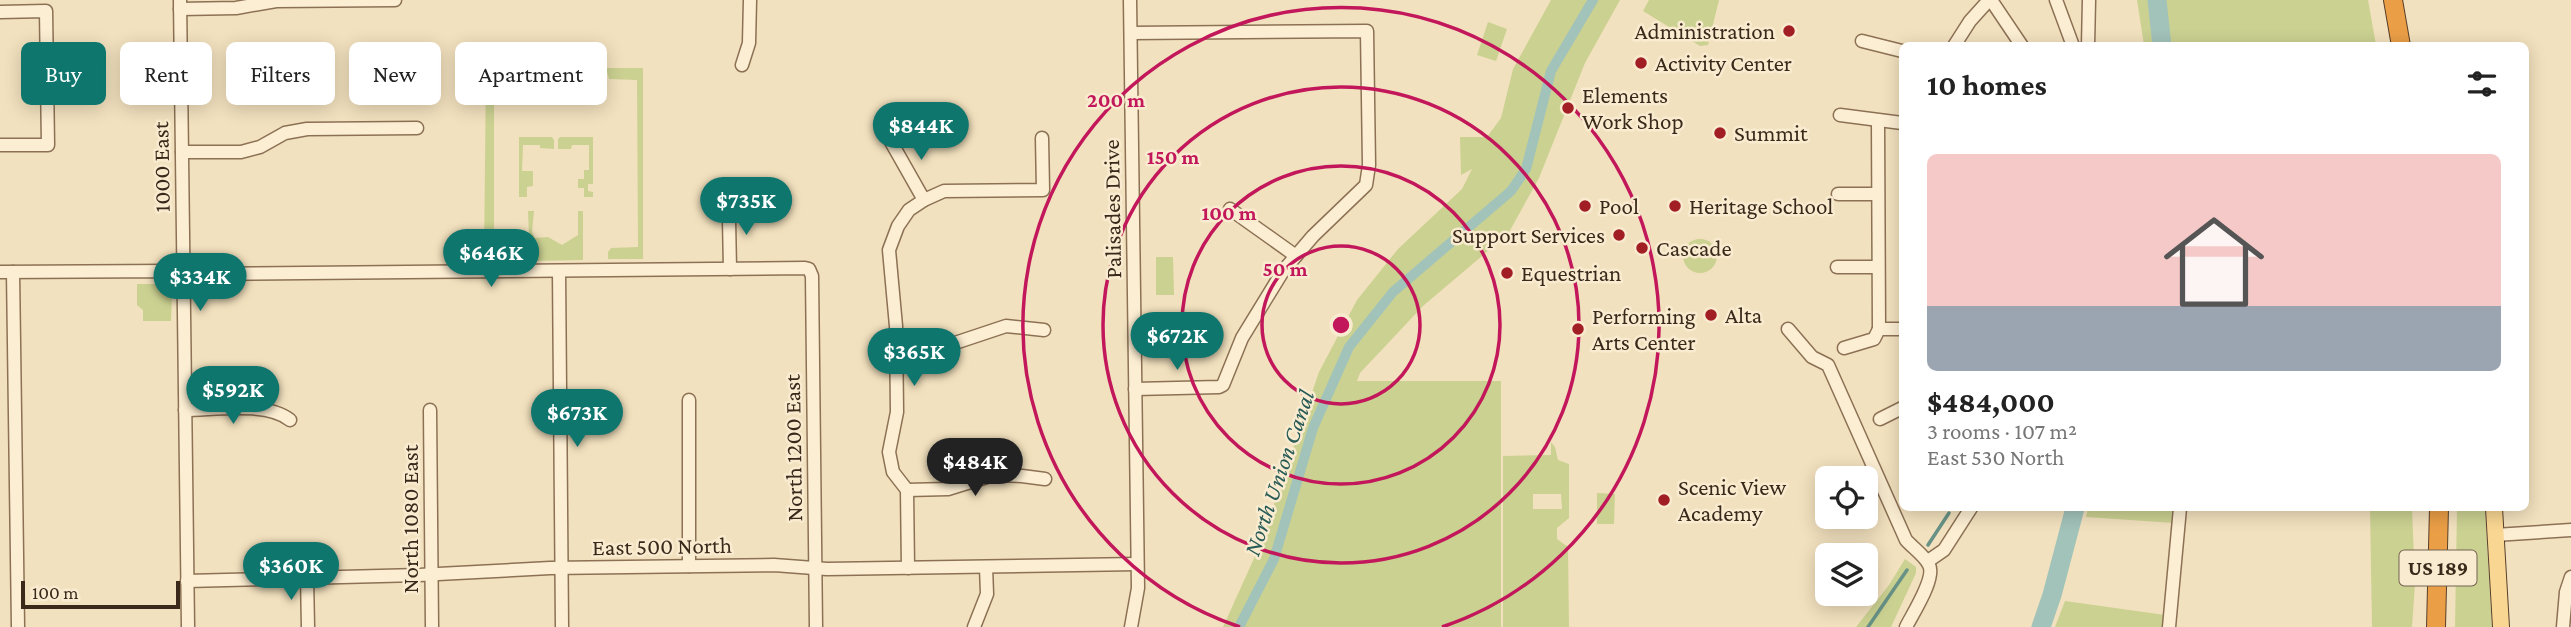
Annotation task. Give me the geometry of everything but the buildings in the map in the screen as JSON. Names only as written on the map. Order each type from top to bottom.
[{"type":"highway","points":[[2393,0],[2400,42]]},
{"type":"highway","name":"US 189","points":[[2436,627],[2439,511]]},
{"type":"main road","points":[[2494,511],[2501,627]]},
{"type":"street","points":[[180,4],[236,8],[276,1],[395,0]]},
{"type":"street","points":[[742,65],[750,43],[750,0]]},
{"type":"street","name":"Palisades Drive","points":[[1130,0],[1137,564],[1137,601],[1131,627]]},
{"type":"street","points":[[1957,42],[1970,21],[1990,0],[2007,20],[2020,42]]},
{"type":"street","points":[[2056,0],[2072,42]]},
{"type":"street","points":[[2088,42],[2089,0]]},
{"type":"street","name":"1000 East","points":[[180,4],[188,627]]},
{"type":"street","points":[[0,12],[46,11],[48,145],[0,145]]},
{"type":"street","points":[[1131,33],[1367,31],[1369,165],[1366,185],[1296,256],[1260,307],[1242,338],[1227,377],[1219,387],[1135,389]]},
{"type":"street","points":[[1862,41],[1899,50]]},
{"type":"street","points":[[1840,115],[1899,123]]},
{"type":"street","points":[[1844,348],[1874,339],[1879,329],[1878,121]]},
{"type":"street","points":[[182,152],[241,152],[260,147],[285,133],[307,129],[417,128]]},
{"type":"street","points":[[908,568],[907,490],[893,472],[889,452],[897,412],[897,348],[889,248],[892,237],[904,217],[924,200],[944,191],[1043,190],[1042,138]]},
{"type":"street","points":[[890,140],[924,200]]},
{"type":"street","points":[[1838,194],[1877,194]]},
{"type":"street","points":[[18,627],[7,272],[730,269],[729,219],[734,201]]},
{"type":"street","points":[[1230,209],[1296,256]]},
{"type":"street","name":"North 1200 East","points":[[730,269],[801,267],[809,269],[811,276],[816,627]]},
{"type":"street","points":[[1837,267],[1877,267]]},
{"type":"street","points":[[559,271],[562,627]]},
{"type":"street","points":[[897,348],[946,346],[1006,326],[1044,330]]},
{"type":"street","points":[[1879,329],[1899,328]]},
{"type":"street","points":[[1788,329],[1812,357],[1828,365],[1906,540],[1930,566]]},
{"type":"street","points":[[689,400],[690,566]]},
{"type":"street","points":[[185,410],[267,409],[290,420]]},
{"type":"street","name":"North 1080 East","points":[[430,410],[432,627]]},
{"type":"street","points":[[1880,419],[1899,410]]},
{"type":"street","points":[[907,490],[948,489],[993,475],[1045,480]]},
{"type":"street","points":[[1906,627],[1929,583],[1930,566],[1944,550],[1963,511]]},
{"type":"street","points":[[2169,627],[2180,511]]},
{"type":"street","points":[[2495,535],[2571,530]]},
{"type":"street","name":"East 500 North","points":[[187,581],[562,568],[908,568],[1137,564]]},
{"type":"street","points":[[974,627],[987,594],[986,567]]},
{"type":"street","points":[[307,577],[308,627]]},
{"type":"street","points":[[2563,627],[2566,592],[2571,577]]},
{"type":"green space","points":[[1551,0],[1620,0],[1585,63],[1539,178],[1508,234],[1423,306],[1360,373],[1357,381],[1501,381],[1501,627],[1223,627],[1260,545],[1319,372],[1357,300],[1398,249],[1462,189],[1472,169],[1461,175],[1460,137],[1487,137],[1501,118],[1513,69]]},
{"type":"green space","points":[[1649,0],[1719,0],[1708,45],[1700,46],[1643,11]]},
{"type":"green space","points":[[2137,0],[2368,0],[2375,42],[2144,42]]},
{"type":"green space","points":[[1488,22],[1507,29],[1496,61],[1477,55]]},
{"type":"green space","points":[[607,68],[643,68],[643,259],[608,259],[611,248],[638,247],[637,80],[609,79]]},
{"type":"green space","points":[[486,105],[494,105],[494,247],[502,250],[503,261],[484,261]]},
{"type":"green space","points":[[519,137],[552,137],[554,140],[554,149],[540,148],[540,145],[523,145],[522,171],[533,171],[533,186],[527,187],[527,197],[519,197]]},
{"type":"green space","points":[[560,137],[593,137],[593,184],[588,184],[588,191],[593,192],[593,197],[584,197],[584,188],[578,188],[578,179],[584,179],[584,170],[589,170],[589,145],[572,145],[571,149],[558,149]]},
{"type":"green space","points":[[528,211],[534,211],[532,232],[535,238],[548,237],[562,245],[578,235],[578,211],[583,211],[583,260],[530,261]]},
{"type":"green space","points":[[1700,239],[1712,244],[1717,256],[1712,268],[1700,273],[1688,268],[1683,256],[1688,244]]},
{"type":"green space","points":[[1156,257],[1173,257],[1174,295],[1156,295]]},
{"type":"green space","points":[[137,284],[159,284],[172,294],[171,321],[143,321],[143,310],[137,305]]},
{"type":"green space","points":[[1551,442],[1558,460],[1569,464],[1569,518],[1557,528],[1557,539],[1568,547],[1569,627],[1503,627],[1503,456],[1551,455]],"holes":[[[1533,494],[1561,494],[1562,509],[1533,509]]]},
{"type":"green space","points":[[1597,493],[1615,494],[1614,524],[1597,524]]},
{"type":"green space","points":[[2087,511],[2174,511],[2174,523],[2086,517]]},
{"type":"green space","points":[[2370,511],[2412,511],[2415,584],[2412,627],[2372,627]]},
{"type":"green space","points":[[2457,511],[2485,511],[2492,627],[2455,627]]},
{"type":"green space","points":[[1905,559],[1916,567],[1916,573],[1891,627],[1856,627],[1872,606],[1878,606],[1878,599]]},
{"type":"green space","points":[[2065,601],[2165,615],[2164,627],[2055,627]]},
{"type":"waterway","name":"North Union Canal","points":[[1239,627],[1274,559],[1313,428],[1349,347],[1393,292],[1511,191],[1526,169],[1551,71],[1593,0]]},
{"type":"waterway","points":[[2157,0],[2162,42]]},
{"type":"waterway","points":[[2041,627],[2074,511]]},
{"type":"waterway","points":[[1928,545],[1949,513]]},
{"type":"waterway","points":[[1868,627],[1907,570]]},
{"type":"place","name":"Administration","points":[[1789,31]]},
{"type":"place","name":"Activity Center","points":[[1641,63]]},
{"type":"place","name":"Elements Work Shop","points":[[1568,108]]},
{"type":"place","name":"Summit","points":[[1720,133]]},
{"type":"place","name":"Pool","points":[[1585,206]]},
{"type":"place","name":"Heritage School","points":[[1675,206]]},
{"type":"place","name":"Support Services","points":[[1619,235]]},
{"type":"place","name":"Cascade","points":[[1642,248]]},
{"type":"place","name":"Equestrian","points":[[1507,273]]},
{"type":"place","name":"Alta","points":[[1711,315]]},
{"type":"place","name":"Performing Arts Center","points":[[1578,329]]},
{"type":"place","name":"Scenic View Academy","points":[[1664,500]]}]
